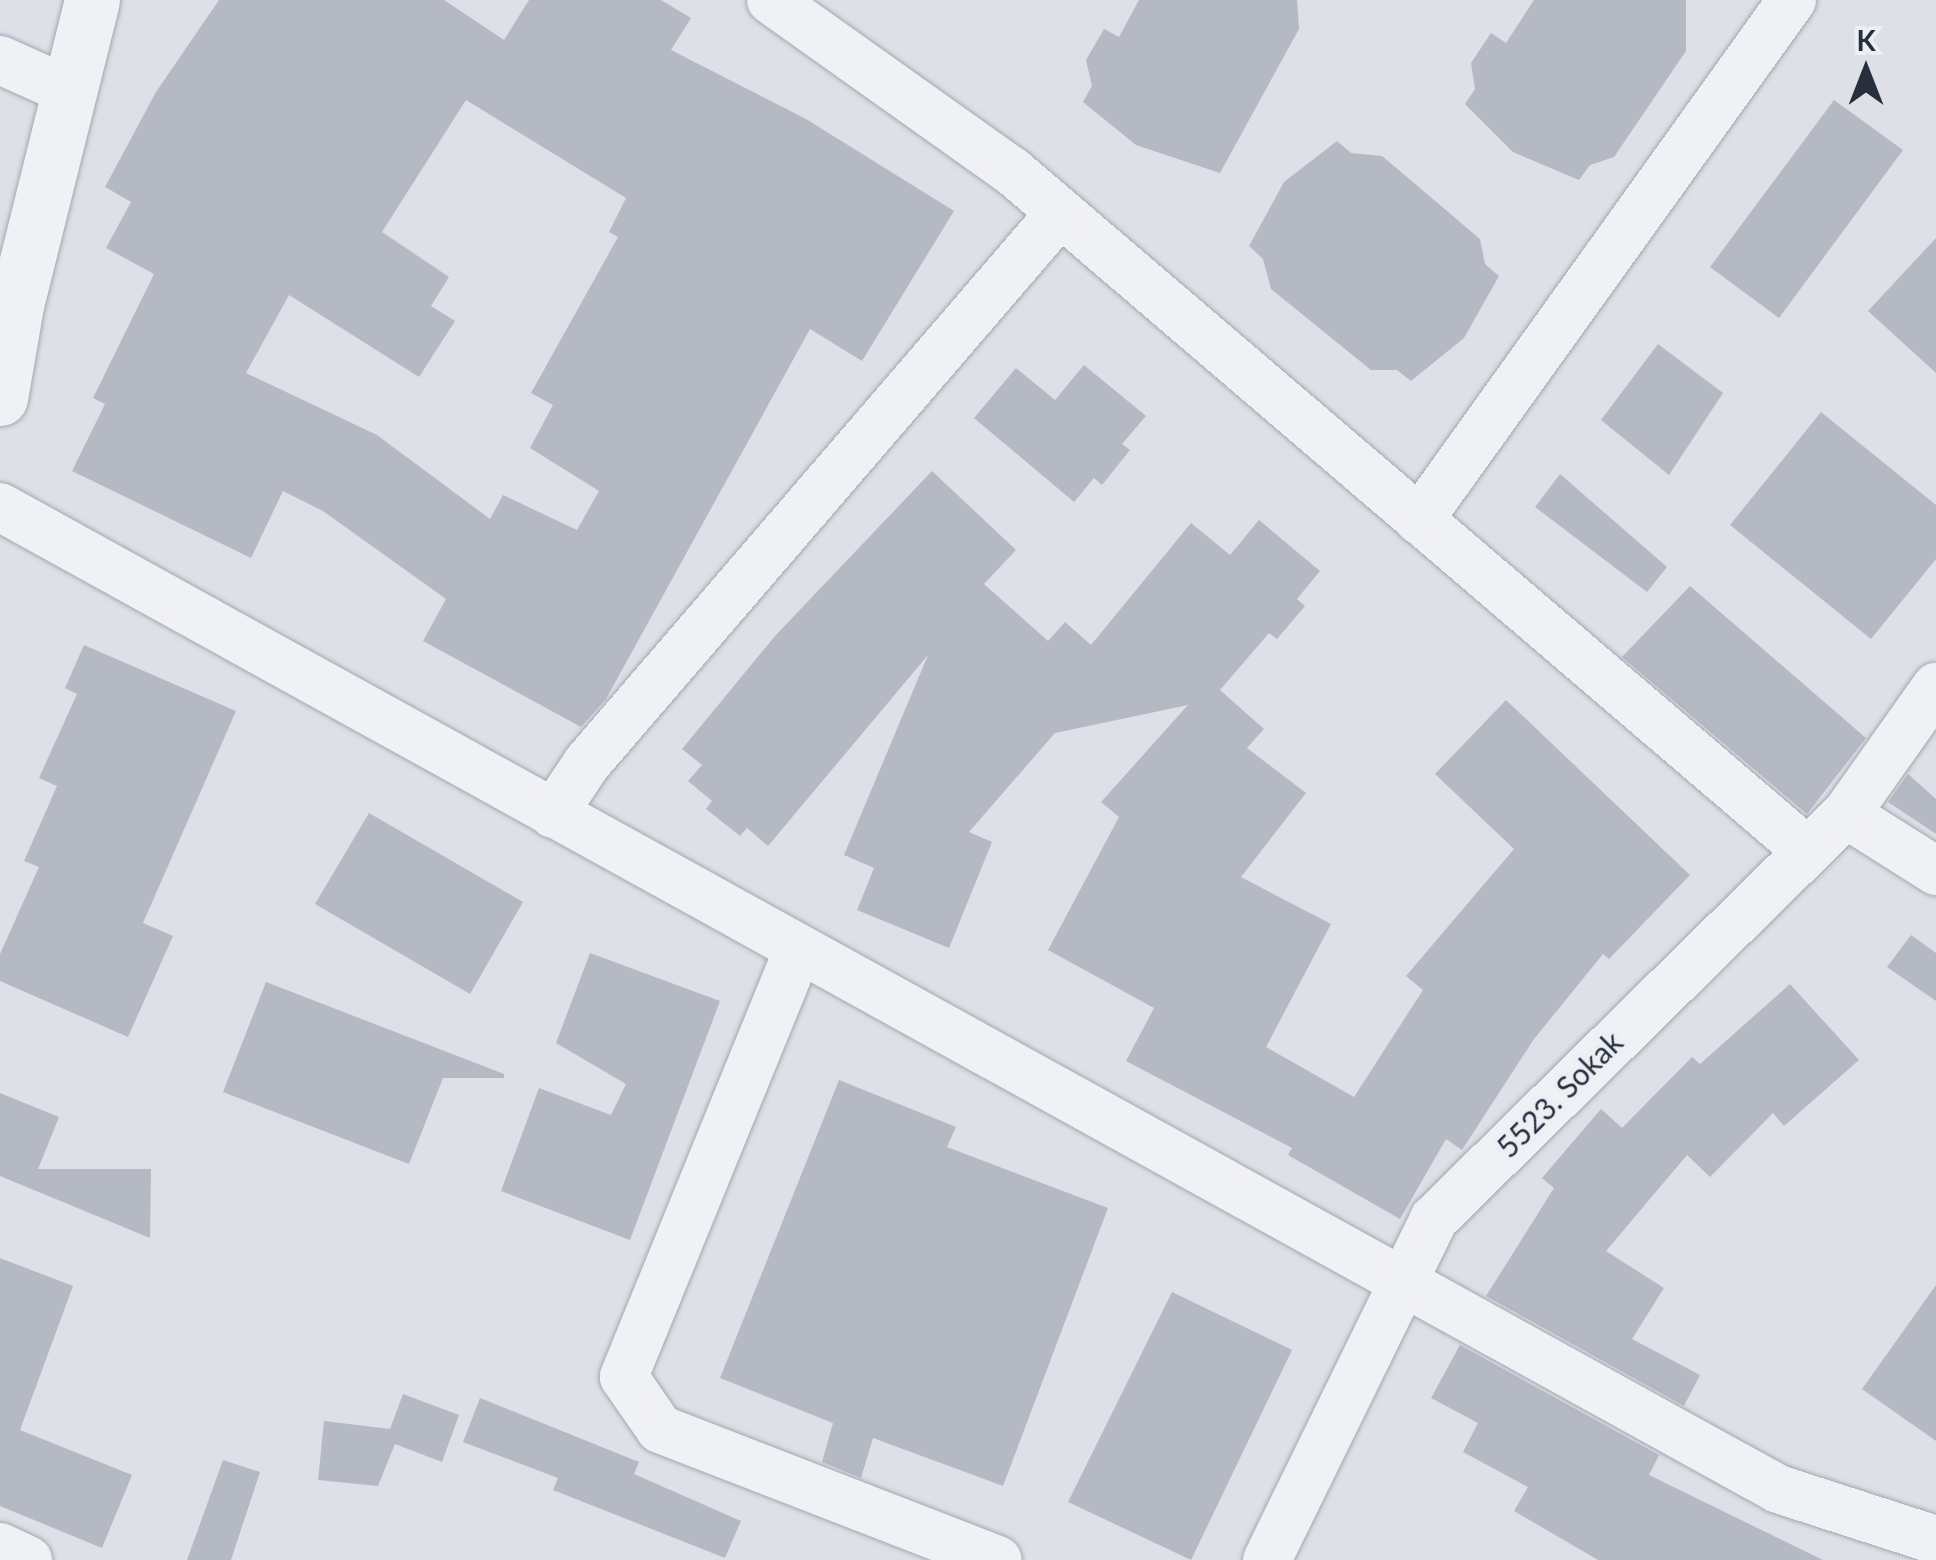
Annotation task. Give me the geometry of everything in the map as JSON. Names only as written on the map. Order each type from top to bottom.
[{"type":"street","points":[[0,398],[67,90],[92,0]]},
{"type":"street","points":[[770,0],[1060,213],[1806,850]]},
{"type":"street","points":[[1420,520],[1792,0]]},
{"type":"street","points":[[0,60],[67,90]]},
{"type":"street","points":[[552,814],[587,763],[1060,213]]},
{"type":"street","points":[[0,506],[1404,1287],[1778,1489],[1936,1540]]},
{"type":"street","name":"5523. Sokak","points":[[1267,1560],[1404,1287],[1434,1218],[1846,814],[1936,687]]},
{"type":"street","points":[[1846,814],[1936,871]]},
{"type":"street","points":[[798,950],[624,1377],[660,1429],[998,1560]]},
{"type":"street","points":[[0,1547],[28,1560]]},
{"type":"building","points":[[219,0],[444,0],[504,40],[529,0],[661,0],[691,18],[671,50],[806,119],[954,211],[862,361],[810,329],[606,699],[581,727],[423,641],[446,599],[323,511],[283,491],[251,558],[72,471],[105,404],[93,398],[154,274],[106,248],[131,202],[105,187],[156,92]],"holes":[[[466,100],[626,198],[609,232],[618,237],[531,393],[553,405],[530,448],[599,491],[577,530],[503,495],[490,519],[377,435],[246,373],[289,295],[419,377],[455,321],[431,306],[449,277],[382,232]]]},
{"type":"building","points":[[1139,0],[1297,0],[1299,29],[1220,173],[1136,145],[1083,102],[1092,86],[1086,60],[1104,29],[1119,37]]},
{"type":"building","points":[[1534,0],[1686,0],[1686,51],[1614,157],[1590,165],[1579,180],[1513,152],[1465,104],[1475,89],[1471,63],[1491,33],[1506,43]]},
{"type":"building","points":[[1834,100],[1903,150],[1779,318],[1710,267]]},
{"type":"building","points":[[1337,141],[1351,153],[1382,156],[1480,239],[1485,264],[1499,276],[1464,338],[1411,381],[1397,370],[1371,370],[1271,289],[1263,259],[1249,246],[1284,182]]},
{"type":"building","points":[[1936,238],[1936,373],[1868,311]]},
{"type":"building","points":[[1658,344],[1723,393],[1669,475],[1601,420]]},
{"type":"building","points":[[1084,365],[1146,416],[1122,444],[1130,450],[1102,485],[1094,478],[1074,502],[974,418],[1016,368],[1055,400]]},
{"type":"building","points":[[1821,412],[1936,505],[1936,559],[1871,639],[1730,525]]},
{"type":"building","points":[[932,471],[1016,550],[984,584],[1048,641],[1065,622],[1091,645],[1191,523],[1230,555],[1259,520],[1320,571],[1297,599],[1305,606],[1277,639],[1269,633],[1220,690],[1264,729],[1247,748],[1306,793],[1241,877],[1331,924],[1266,1047],[1354,1097],[1423,990],[1406,976],[1514,849],[1435,774],[1506,700],[1690,875],[1609,959],[1603,954],[1534,1039],[1462,1150],[1446,1139],[1400,1219],[1288,1155],[1292,1148],[1126,1061],[1154,1008],[1048,950],[1119,817],[1101,802],[1188,705],[1055,733],[969,832],[992,842],[949,948],[857,910],[874,868],[844,855],[928,655],[768,846],[747,828],[740,836],[706,809],[712,801],[688,781],[702,765],[682,749],[775,636]]},
{"type":"building","points":[[1560,474],[1667,567],[1647,592],[1535,507]]},
{"type":"building","points":[[1690,586],[1866,738],[1807,814],[1622,657]]},
{"type":"building","points":[[84,645],[236,711],[143,923],[173,936],[128,1037],[0,981],[0,954],[39,867],[24,861],[57,786],[39,778],[77,694],[65,688]]},
{"type":"building","points":[[1908,774],[1936,799],[1936,834],[1888,802]]},
{"type":"building","points":[[369,813],[523,902],[470,994],[315,904]]},
{"type":"building","points":[[1911,935],[1936,953],[1936,1001],[1887,967]]},
{"type":"building","points":[[590,953],[720,1001],[630,1240],[501,1191],[539,1088],[611,1115],[626,1084],[556,1043]]},
{"type":"building","points":[[266,982],[504,1074],[504,1078],[443,1078],[409,1164],[223,1092]]},
{"type":"building","points":[[1790,984],[1859,1060],[1784,1126],[1773,1113],[1710,1177],[1687,1155],[1606,1251],[1664,1288],[1632,1339],[1700,1375],[1684,1406],[1486,1296],[1554,1188],[1542,1178],[1601,1109],[1622,1128],[1692,1057],[1700,1064]]},
{"type":"building","points":[[839,1080],[956,1127],[947,1147],[1108,1208],[1003,1486],[873,1438],[861,1478],[822,1462],[833,1423],[720,1378]]},
{"type":"building","points":[[0,1093],[59,1117],[38,1169],[151,1169],[150,1238],[0,1176]]},
{"type":"building","points":[[0,1258],[73,1286],[20,1430],[132,1475],[102,1548],[0,1506]]},
{"type":"building","points":[[1936,1285],[1936,1441],[1862,1389]]},
{"type":"building","points":[[1172,1292],[1292,1350],[1191,1560],[1068,1502]]},
{"type":"building","points":[[1460,1345],[1659,1455],[1649,1475],[1823,1560],[1598,1560],[1514,1511],[1528,1487],[1463,1452],[1478,1423],[1431,1398]]},
{"type":"building","points":[[403,1394],[459,1415],[442,1462],[395,1444],[378,1486],[318,1480],[324,1421],[390,1429]]},
{"type":"building","points":[[480,1398],[639,1462],[634,1474],[741,1521],[725,1558],[553,1490],[558,1478],[463,1442]]},
{"type":"building","points":[[223,1460],[260,1472],[231,1560],[187,1560]]}]
